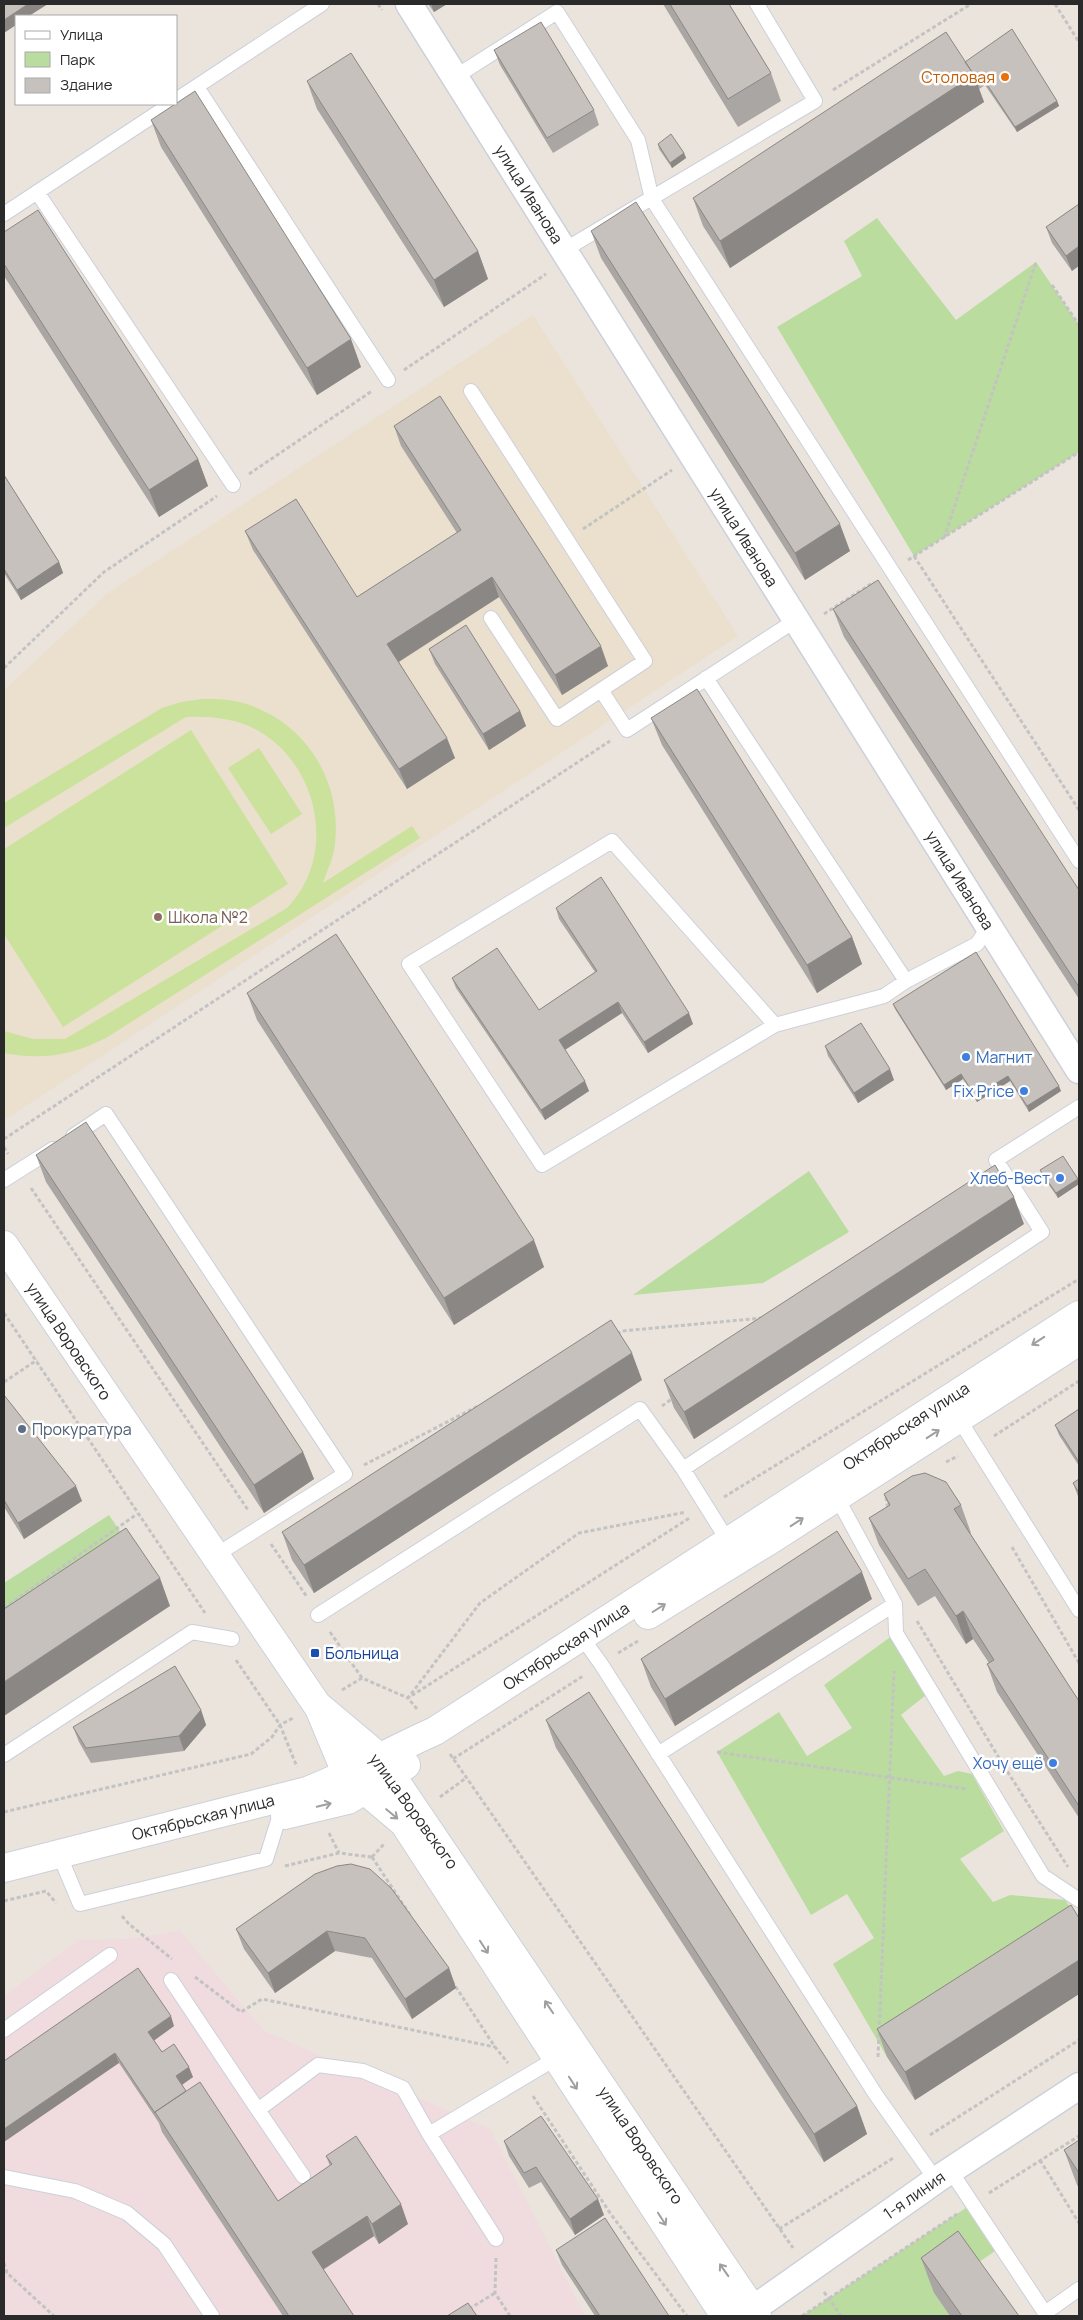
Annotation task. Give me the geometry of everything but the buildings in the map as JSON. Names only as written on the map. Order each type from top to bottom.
[{"type":"street","name":"улица Иванова","points":[[410,4],[564,250],[808,618],[989,926],[1079,1070]]},
{"type":"street","name":"улица Воровского","points":[[4,1245],[317,1704],[385,1765],[566,2052],[755,2313]]},
{"type":"street","name":"Октябрьская улица","points":[[4,1868],[62,1861],[297,1802],[356,1783],[438,1736],[586,1643],[728,1541],[831,1487],[953,1409],[1079,1315]]},
{"type":"street","points":[[953,1409],[1079,1342]]},
{"type":"street","points":[[586,1643],[831,1487]]},
{"type":"street","points":[[317,1704],[356,1783],[404,1823],[566,2052],[725,2316]]},
{"type":"street","points":[[4,1882],[62,1861]]},
{"type":"street","name":"1-я линия","points":[[755,2313],[807,2269],[943,2175],[1079,2086]]},
{"type":"lane","points":[[178,99],[322,4]]},
{"type":"lane","points":[[564,250],[815,100],[757,4]]},
{"type":"lane","points":[[455,77],[557,12],[638,140],[652,199],[1079,861]]},
{"type":"lane","points":[[197,87],[388,380]]},
{"type":"lane","points":[[4,214],[169,105]]},
{"type":"lane","points":[[37,192],[233,485]]},
{"type":"lane","points":[[471,391],[645,661],[557,719],[491,618]]},
{"type":"lane","points":[[602,690],[627,730],[706,678],[808,618]]},
{"type":"lane","points":[[706,678],[906,981]]},
{"type":"lane","points":[[775,1026],[612,841],[409,964],[542,1165],[775,1026],[884,996],[906,981],[977,944],[989,926]]},
{"type":"lane","points":[[683,1469],[1042,1232],[996,1160],[1079,1107]]},
{"type":"lane","points":[[4,1180],[106,1114],[345,1474],[216,1555]]},
{"type":"lane","points":[[318,1614],[640,1409],[683,1469],[728,1541]]},
{"type":"lane","points":[[953,1409],[1079,1610]]},
{"type":"lane","points":[[831,1487],[894,1604],[896,1633],[1043,1876],[1079,1900]]},
{"type":"lane","points":[[658,1754],[894,1604]]},
{"type":"lane","points":[[4,1755],[192,1632],[226,1638]]},
{"type":"lane","points":[[586,1643],[876,2095],[943,2175],[972,2204],[1046,2314],[1079,2289]]},
{"type":"lane","points":[[62,1861],[80,1904],[266,1859],[297,1802]]},
{"type":"lane","points":[[4,2030],[110,1955]]},
{"type":"lane","points":[[171,1980],[303,2176]]},
{"type":"lane","points":[[429,2134],[566,2052]]},
{"type":"lane","points":[[258,2110],[318,2065],[363,2071],[404,2088],[429,2134],[496,2239]]},
{"type":"lane","points":[[4,2177],[75,2190],[127,2213],[164,2244],[212,2316]]},
{"type":"path","points":[[815,100],[971,4]]},
{"type":"path","points":[[1055,4],[1079,42]]},
{"type":"path","points":[[944,538],[1036,262]]},
{"type":"path","points":[[4,668],[104,572],[549,272]]},
{"type":"path","points":[[1052,285],[1079,325]]},
{"type":"path","points":[[808,618],[891,571],[1079,452]]},
{"type":"path","points":[[567,540],[674,468]]},
{"type":"path","points":[[914,556],[1079,810]]},
{"type":"path","points":[[4,1139],[627,730]]},
{"type":"path","points":[[4,1147],[362,1678]]},
{"type":"path","points":[[4,1313],[137,1514],[226,1638],[280,1725],[297,1802],[339,1853],[372,1857]]},
{"type":"path","points":[[614,1336],[622,1331],[763,1318]]},
{"type":"path","points":[[4,1382],[36,1360]]},
{"type":"path","points":[[646,1418],[678,1395]]},
{"type":"path","points":[[345,1474],[484,1403]]},
{"type":"path","points":[[959,1456],[964,1464]]},
{"type":"path","points":[[884,1492],[890,1517]]},
{"type":"path","points":[[706,1508],[579,1533],[480,1603],[408,1698],[438,1736],[807,2269]]},
{"type":"path","points":[[4,1608],[137,1514]]},
{"type":"path","points":[[1009,1542],[1079,1663]]},
{"type":"path","points":[[913,1614],[1070,1873]]},
{"type":"path","points":[[876,2095],[896,1633]]},
{"type":"path","points":[[4,1812],[251,1754],[272,1737],[280,1725],[317,1704]]},
{"type":"path","points":[[717,1752],[992,1792]]},
{"type":"path","points":[[107,1898],[129,1924],[176,1962]]},
{"type":"path","points":[[190,1973],[241,2012],[262,1999],[495,2047]]},
{"type":"path","points":[[878,2040],[886,2034]]},
{"type":"path","points":[[802,2316],[1079,2136]]},
{"type":"path","points":[[1040,2160],[1079,2223]]},
{"type":"path","points":[[496,2239],[495,2293],[510,2316]]},
{"type":"path","points":[[4,2263],[7,2273],[54,2316]]},
{"type":"path","points":[[466,2312],[495,2293]]},
{"type":"shaded area","name":"Школа №2","points":[[533,315],[738,636],[5,1120],[4,690],[109,592]]},
{"type":"shaded area","points":[[180,1931],[264,2031],[490,2129],[585,2316],[4,2316],[4,1996],[79,1940],[129,1939]]},
{"type":"green space","points":[[877,218],[956,320],[1036,262],[1079,325],[1079,452],[914,556],[777,327],[862,276],[844,241]]},
{"type":"green space","points":[[202,699],[243,703],[265,712],[285,724],[315,756],[325,776],[332,797],[336,820],[332,859],[323,883],[412,826],[420,838],[106,1038],[80,1049],[56,1055],[31,1056],[4,1053],[4,1031],[33,1039],[65,1039],[287,908],[303,887],[313,863],[316,838],[314,812],[307,788],[295,765],[278,745],[257,730],[231,720],[186,717],[4,828],[4,803],[162,708],[181,702]]},
{"type":"green space","points":[[191,730],[288,884],[63,1027],[4,934],[4,849]]},
{"type":"green space","points":[[259,748],[302,814],[271,834],[228,768]]},
{"type":"green space","points":[[809,1171],[849,1232],[763,1283],[633,1295]]},
{"type":"green space","points":[[109,1515],[136,1555],[4,1644],[4,1583]]},
{"type":"green space","points":[[896,1633],[931,1691],[901,1715],[944,1776],[958,1771],[972,1774],[1004,1831],[960,1859],[993,1902],[1010,1895],[1065,1900],[1071,1908],[1079,1933],[887,2057],[833,1964],[874,1938],[847,1894],[811,1915],[717,1752],[779,1712],[807,1756],[852,1728],[824,1685]]},
{"type":"green space","points":[[972,2204],[1001,2247],[934,2293],[950,2316],[802,2316]]},
{"type":"place","name":"Столовая","points":[[1005,77]]},
{"type":"place","name":"Школа №2","points":[[158,917]]},
{"type":"place","name":"Магнит","points":[[966,1057]]},
{"type":"place","name":"Fix Price","points":[[1024,1091]]},
{"type":"place","name":"Хлеб-Вест","points":[[1060,1178]]},
{"type":"place","name":"Прокуратура","points":[[22,1429]]},
{"type":"place","name":"Больница","points":[[315,1653]]},
{"type":"place","name":"Хочу ещё","points":[[1053,1763]]}]
